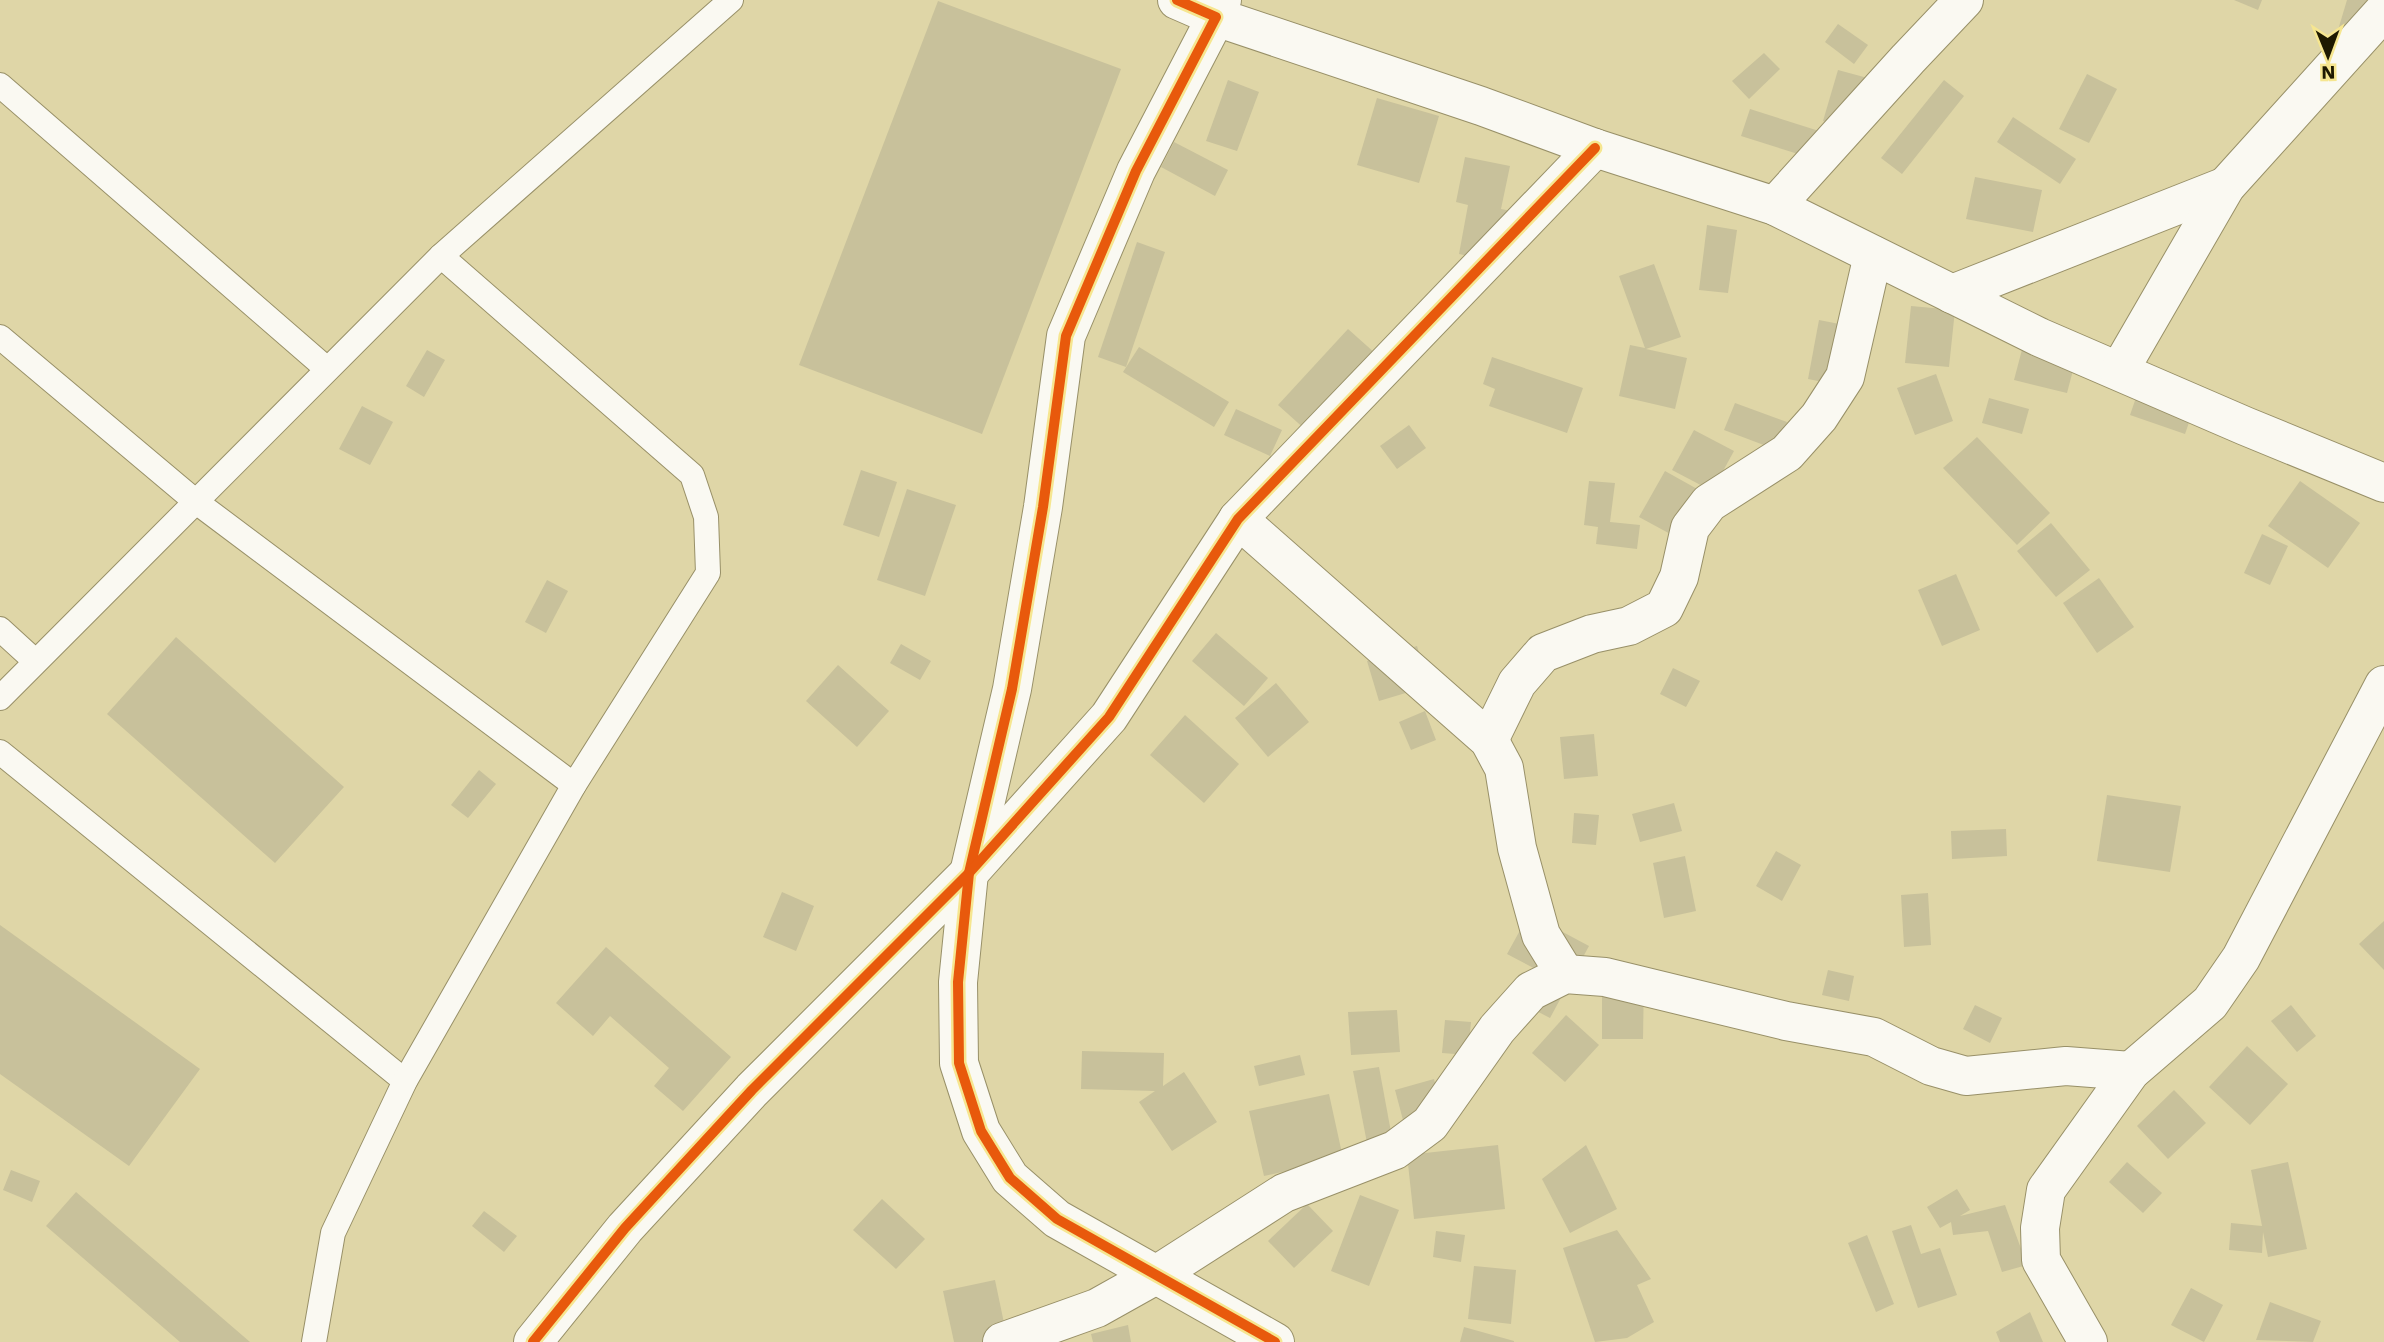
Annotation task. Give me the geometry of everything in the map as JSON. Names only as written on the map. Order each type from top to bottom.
[{"type":"street","points":[[1177,0],[1219,8],[1595,148],[1775,206],[2039,337],[2384,483]]},
{"type":"street","points":[[1775,206],[1964,0]]},
{"type":"street","points":[[1219,8],[1136,171],[1066,336],[1044,507],[1012,689],[969,873],[958,982],[959,1063],[981,1132],[1010,1178],[1057,1219],[1275,1342]]},
{"type":"street","points":[[2119,371],[2226,187],[2384,11]]},
{"type":"street","points":[[533,1342],[625,1228],[752,1090],[969,873],[1110,717],[1238,519],[1595,148]]},
{"type":"street","points":[[1952,294],[2226,187]]},
{"type":"street","points":[[1489,740],[1517,683],[1543,653],[1592,634],[1629,626],[1664,608],[1679,578],[1690,528],[1709,503],[1787,453],[1819,418],[1844,377],[1872,255]]},
{"type":"street","points":[[1238,519],[1489,740],[1504,768],[1517,848],[1541,935],[1565,974]]},
{"type":"street","points":[[2088,1342],[2041,1260],[2040,1228],[2046,1190],[2131,1071],[2210,1003],[2241,958],[2384,685]]},
{"type":"street","points":[[1002,1342],[1097,1308],[1156,1275],[1284,1193],[1395,1150],[1430,1124],[1497,1028],[1531,991],[1565,974],[1605,977],[1786,1021],[1874,1037],[1931,1066],[1966,1076],[2066,1066],[2131,1071]]},
{"type":"lane","points":[[0,698],[441,257],[731,0]]},
{"type":"lane","points":[[0,85],[327,369]]},
{"type":"lane","points":[[314,1342],[333,1233],[405,1082],[574,785],[708,573],[706,517],[692,475],[441,257]]},
{"type":"lane","points":[[0,337],[195,501],[574,785]]},
{"type":"lane","points":[[0,629],[35,661]]},
{"type":"lane","points":[[0,752],[405,1082]]},
{"type":"building","points":[[2234,0],[2262,0],[2258,10]]},
{"type":"building","points":[[2347,0],[2384,0],[2335,40]]},
{"type":"building","points":[[938,1],[1121,69],[982,434],[799,365]]},
{"type":"building","points":[[1838,24],[1868,45],[1854,64],[1825,42]]},
{"type":"building","points":[[1764,53],[1780,69],[1749,99],[1732,81]]},
{"type":"building","points":[[1838,70],[1875,80],[1861,132],[1823,121]]},
{"type":"building","points":[[2087,74],[2117,89],[2089,143],[2059,129]]},
{"type":"building","points":[[1228,80],[1259,92],[1237,151],[1206,141]]},
{"type":"building","points":[[1944,80],[1964,96],[1902,174],[1881,158]]},
{"type":"building","points":[[1377,98],[1439,116],[1419,183],[1357,165]]},
{"type":"building","points":[[1750,109],[1819,131],[1811,158],[1741,136]]},
{"type":"building","points":[[2013,117],[2076,159],[2060,184],[1997,142]]},
{"type":"building","points":[[1174,142],[1228,170],[1215,196],[1161,167]]},
{"type":"building","points":[[1465,157],[1510,166],[1501,209],[1517,212],[1507,264],[1459,254],[1468,205],[1456,202]]},
{"type":"building","points":[[1975,177],[2042,190],[2033,232],[1966,219]]},
{"type":"building","points":[[1707,225],[1737,230],[1728,293],[1699,290]]},
{"type":"building","points":[[1137,242],[1165,252],[1126,367],[1098,357]]},
{"type":"building","points":[[1654,264],[1681,337],[1646,349],[1687,358],[1675,409],[1619,396],[1630,345],[1645,348],[1619,276]]},
{"type":"building","points":[[1911,306],[1955,310],[1949,367],[1905,363]]},
{"type":"building","points":[[1819,320],[1870,330],[1858,389],[1808,379]]},
{"type":"building","points":[[1348,329],[1376,354],[1307,431],[1278,405]]},
{"type":"building","points":[[2024,342],[2077,355],[2067,393],[2014,380]]},
{"type":"building","points":[[1139,347],[1229,402],[1214,427],[1123,372]]},
{"type":"building","points":[[427,350],[445,360],[424,397],[406,386]]},
{"type":"building","points":[[1492,357],[1583,388],[1567,433],[1489,406],[1495,389],[1483,384]]},
{"type":"building","points":[[1936,374],[1953,421],[1915,435],[1897,388]]},
{"type":"building","points":[[2140,386],[2195,405],[2185,434],[2130,415]]},
{"type":"building","points":[[1989,398],[2029,409],[2022,434],[1982,423]]},
{"type":"building","points":[[1735,403],[1787,422],[1777,450],[1724,430]]},
{"type":"building","points":[[362,406],[393,422],[370,465],[339,449]]},
{"type":"building","points":[[1236,409],[1282,430],[1270,456],[1224,435]]},
{"type":"building","points":[[1409,425],[1426,448],[1397,469],[1380,446]]},
{"type":"building","points":[[1694,430],[1734,451],[1712,491],[1672,470]]},
{"type":"building","points":[[1977,437],[2050,513],[2017,545],[1943,468]]},
{"type":"building","points":[[861,470],[897,482],[879,537],[843,525]]},
{"type":"building","points":[[1665,471],[1699,490],[1674,536],[1639,517]]},
{"type":"building","points":[[1589,481],[1615,483],[1610,522],[1640,525],[1637,549],[1596,544],[1598,527],[1584,525]]},
{"type":"building","points":[[2300,481],[2360,523],[2328,568],[2268,526]]},
{"type":"building","points":[[907,489],[956,505],[925,596],[877,580]]},
{"type":"building","points":[[2051,523],[2090,570],[2056,597],[2017,551]]},
{"type":"building","points":[[2262,534],[2288,546],[2270,585],[2244,573]]},
{"type":"building","points":[[1956,574],[1980,630],[1942,646],[1918,590]]},
{"type":"building","points":[[2099,578],[2134,627],[2097,653],[2063,603]]},
{"type":"building","points":[[547,580],[568,591],[546,633],[525,622]]},
{"type":"building","points":[[1216,633],[1268,678],[1244,706],[1192,661]]},
{"type":"building","points":[[176,637],[344,787],[275,863],[107,714]]},
{"type":"building","points":[[901,644],[931,661],[920,680],[890,663]]},
{"type":"building","points":[[1417,646],[1429,686],[1379,701],[1367,661]]},
{"type":"building","points":[[838,665],[889,711],[857,747],[806,701]]},
{"type":"building","points":[[1673,668],[1700,681],[1686,707],[1660,694]]},
{"type":"building","points":[[1276,683],[1309,722],[1268,757],[1235,718]]},
{"type":"building","points":[[1425,711],[1436,740],[1411,750],[1399,722]]},
{"type":"building","points":[[1185,715],[1239,764],[1204,803],[1150,755]]},
{"type":"building","points":[[1594,734],[1598,776],[1564,779],[1560,737]]},
{"type":"building","points":[[479,770],[496,784],[468,818],[451,805]]},
{"type":"building","points":[[2107,795],[2181,806],[2170,872],[2097,861]]},
{"type":"building","points":[[1674,803],[1682,831],[1640,842],[1632,814]]},
{"type":"building","points":[[1574,813],[1599,815],[1596,845],[1572,843]]},
{"type":"building","points":[[2006,829],[2007,856],[1952,859],[1951,831]]},
{"type":"building","points":[[1776,851],[1801,865],[1782,901],[1756,886]]},
{"type":"building","points":[[1685,856],[1696,911],[1664,918],[1653,863]]},
{"type":"building","points":[[782,892],[814,906],[796,951],[763,937]]},
{"type":"building","points":[[1928,893],[1931,945],[1904,947],[1901,895]]},
{"type":"building","points":[[1529,914],[1589,946],[1550,1018],[1525,1005],[1543,973],[1507,954]]},
{"type":"building","points":[[2384,921],[2384,970],[2359,944]]},
{"type":"building","points":[[0,925],[200,1069],[129,1166],[0,1074]]},
{"type":"building","points":[[606,947],[731,1057],[683,1111],[654,1086],[669,1068],[610,1016],[593,1036],[556,1003]]},
{"type":"building","points":[[1828,970],[1854,976],[1849,1001],[1822,995]]},
{"type":"building","points":[[1602,979],[1644,979],[1643,1039],[1602,1039]]},
{"type":"building","points":[[1975,1005],[2002,1018],[1990,1043],[1963,1029]]},
{"type":"building","points":[[2291,1005],[2316,1036],[2297,1052],[2271,1021]]},
{"type":"building","points":[[1397,1010],[1400,1052],[1351,1055],[1348,1012]]},
{"type":"building","points":[[1566,1015],[1599,1045],[1565,1082],[1532,1053]]},
{"type":"building","points":[[1445,1020],[1471,1022],[1468,1055],[1442,1053]]},
{"type":"building","points":[[2247,1046],[2288,1084],[2250,1125],[2209,1087]]},
{"type":"building","points":[[1082,1051],[1164,1053],[1163,1086],[1184,1072],[1217,1122],[1172,1151],[1139,1102],[1155,1091],[1081,1089]]},
{"type":"building","points":[[1300,1055],[1305,1075],[1259,1086],[1254,1066]]},
{"type":"building","points":[[1379,1067],[1393,1143],[1368,1148],[1353,1071]]},
{"type":"building","points":[[1434,1079],[1446,1125],[1407,1135],[1395,1090]]},
{"type":"building","points":[[2174,1090],[2206,1123],[2168,1159],[2137,1126]]},
{"type":"building","points":[[1329,1094],[1343,1158],[1264,1176],[1249,1111]]},
{"type":"building","points":[[1498,1145],[1505,1209],[1414,1219],[1407,1155]]},
{"type":"building","points":[[1586,1145],[1617,1209],[1570,1233],[1542,1179]]},
{"type":"building","points":[[2127,1162],[2162,1193],[2143,1213],[2109,1182]]},
{"type":"building","points":[[2288,1162],[2307,1249],[2268,1257],[2263,1232],[2262,1253],[2229,1250],[2231,1223],[2262,1226],[2251,1170]]},
{"type":"building","points":[[11,1170],[40,1181],[32,1202],[3,1190]]},
{"type":"building","points":[[1957,1189],[1970,1210],[1960,1216],[2005,1205],[2027,1265],[2002,1272],[1988,1231],[1953,1235],[1951,1222],[1940,1228],[1927,1207]]},
{"type":"building","points":[[76,1192],[250,1342],[180,1342],[46,1226]]},
{"type":"building","points":[[1360,1195],[1399,1210],[1369,1286],[1331,1271]]},
{"type":"building","points":[[882,1199],[925,1239],[896,1269],[853,1230]]},
{"type":"building","points":[[1307,1204],[1333,1231],[1294,1268],[1268,1241]]},
{"type":"building","points":[[484,1211],[517,1236],[504,1252],[472,1226]]},
{"type":"building","points":[[1911,1225],[1921,1254],[1940,1248],[1957,1295],[1918,1308],[1892,1231]]},
{"type":"building","points":[[1617,1230],[1651,1279],[1637,1285],[1654,1322],[1627,1338],[1595,1342],[1563,1248]]},
{"type":"building","points":[[1436,1231],[1465,1235],[1461,1262],[1433,1257]]},
{"type":"building","points":[[1867,1235],[1894,1304],[1876,1312],[1848,1243]]},
{"type":"building","points":[[1474,1266],[1516,1270],[1511,1324],[1468,1319]]},
{"type":"building","points":[[995,1280],[1008,1342],[954,1342],[943,1291]]},
{"type":"building","points":[[2191,1288],[2223,1305],[2204,1342],[2171,1325]]},
{"type":"building","points":[[2270,1302],[2321,1321],[2313,1342],[2256,1340]]},
{"type":"building","points":[[2030,1312],[2043,1342],[2000,1342],[1996,1332]]},
{"type":"building","points":[[1128,1325],[1131,1342],[1093,1342],[1091,1334]]},
{"type":"building","points":[[1464,1327],[1514,1341],[1514,1342],[1460,1342]]},
{"type":"cycle path","points":[[1177,0],[1216,17],[1136,171],[1066,336],[1043,507],[1012,689],[969,873],[958,982],[959,1063],[981,1131],[1010,1178],[1057,1219],[1275,1342]]},
{"type":"cycle path","points":[[533,1342],[625,1228],[752,1090],[969,873],[1109,717],[1238,519],[1595,148]]}]
